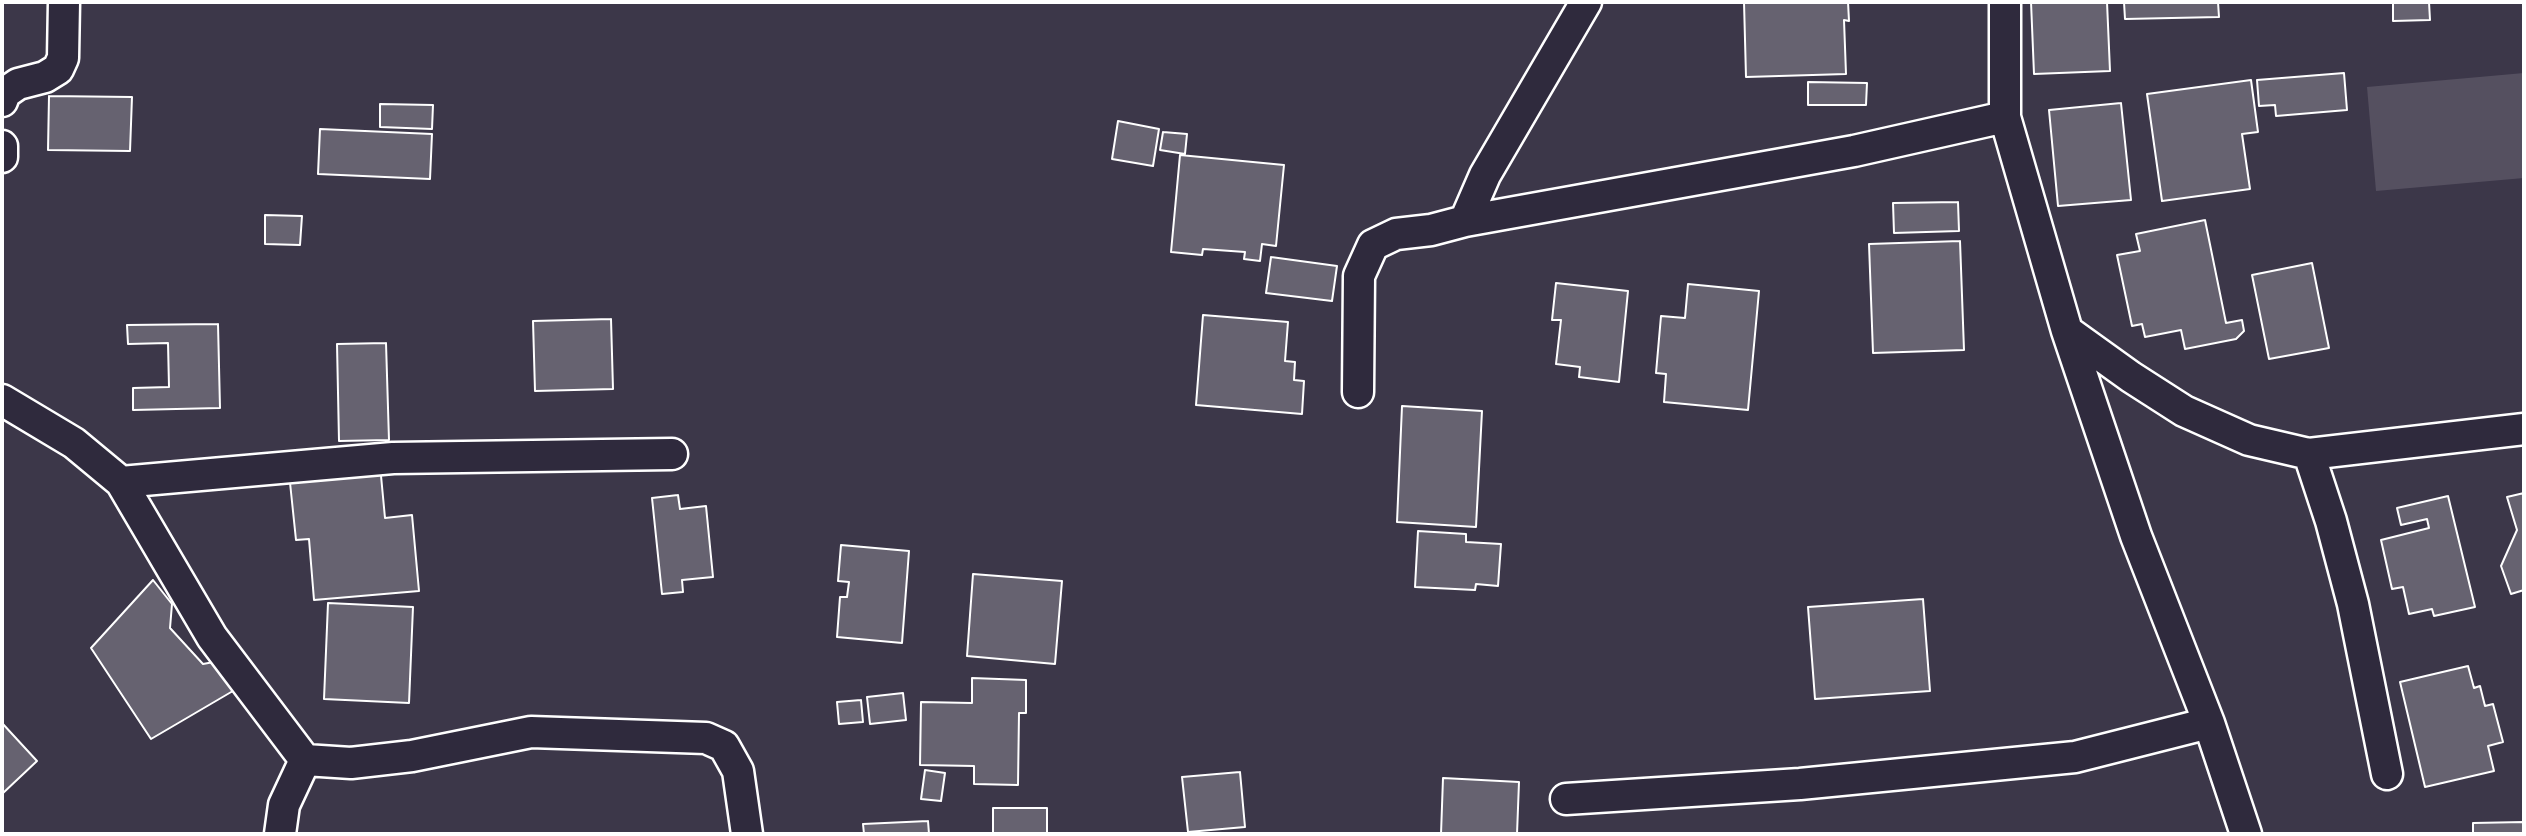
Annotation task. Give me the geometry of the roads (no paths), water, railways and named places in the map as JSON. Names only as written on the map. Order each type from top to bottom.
[{"type":"street","points":[[2,101],[5,93],[18,84],[58,69],[62,58],[64,2]]},
{"type":"street","points":[[1465,221],[1485,175],[1586,2]]},
{"type":"street","points":[[2005,2],[2005,117],[2067,331],[2136,536],[2210,723],[2246,834]]},
{"type":"street","points":[[1358,392],[1359,276],[1373,245],[1396,234],[1432,230],[1465,221],[1854,151],[2005,117]]},
{"type":"street","points":[[2,146],[2,157]]},
{"type":"street","points":[[2067,331],[2184,411],[2249,440],[2309,454],[2524,429]]},
{"type":"street","points":[[2,400],[74,443],[121,482],[212,637],[304,760],[351,763],[400,757],[531,732],[706,738],[724,746],[738,771],[747,834]]},
{"type":"street","points":[[121,482],[393,458],[672,454]]},
{"type":"street","points":[[2309,454],[2332,521],[2353,604],[2388,774]]},
{"type":"street","points":[[1566,799],[1800,784],[2075,757],[2210,723]]},
{"type":"street","points":[[281,834],[284,805],[304,760]]}]
